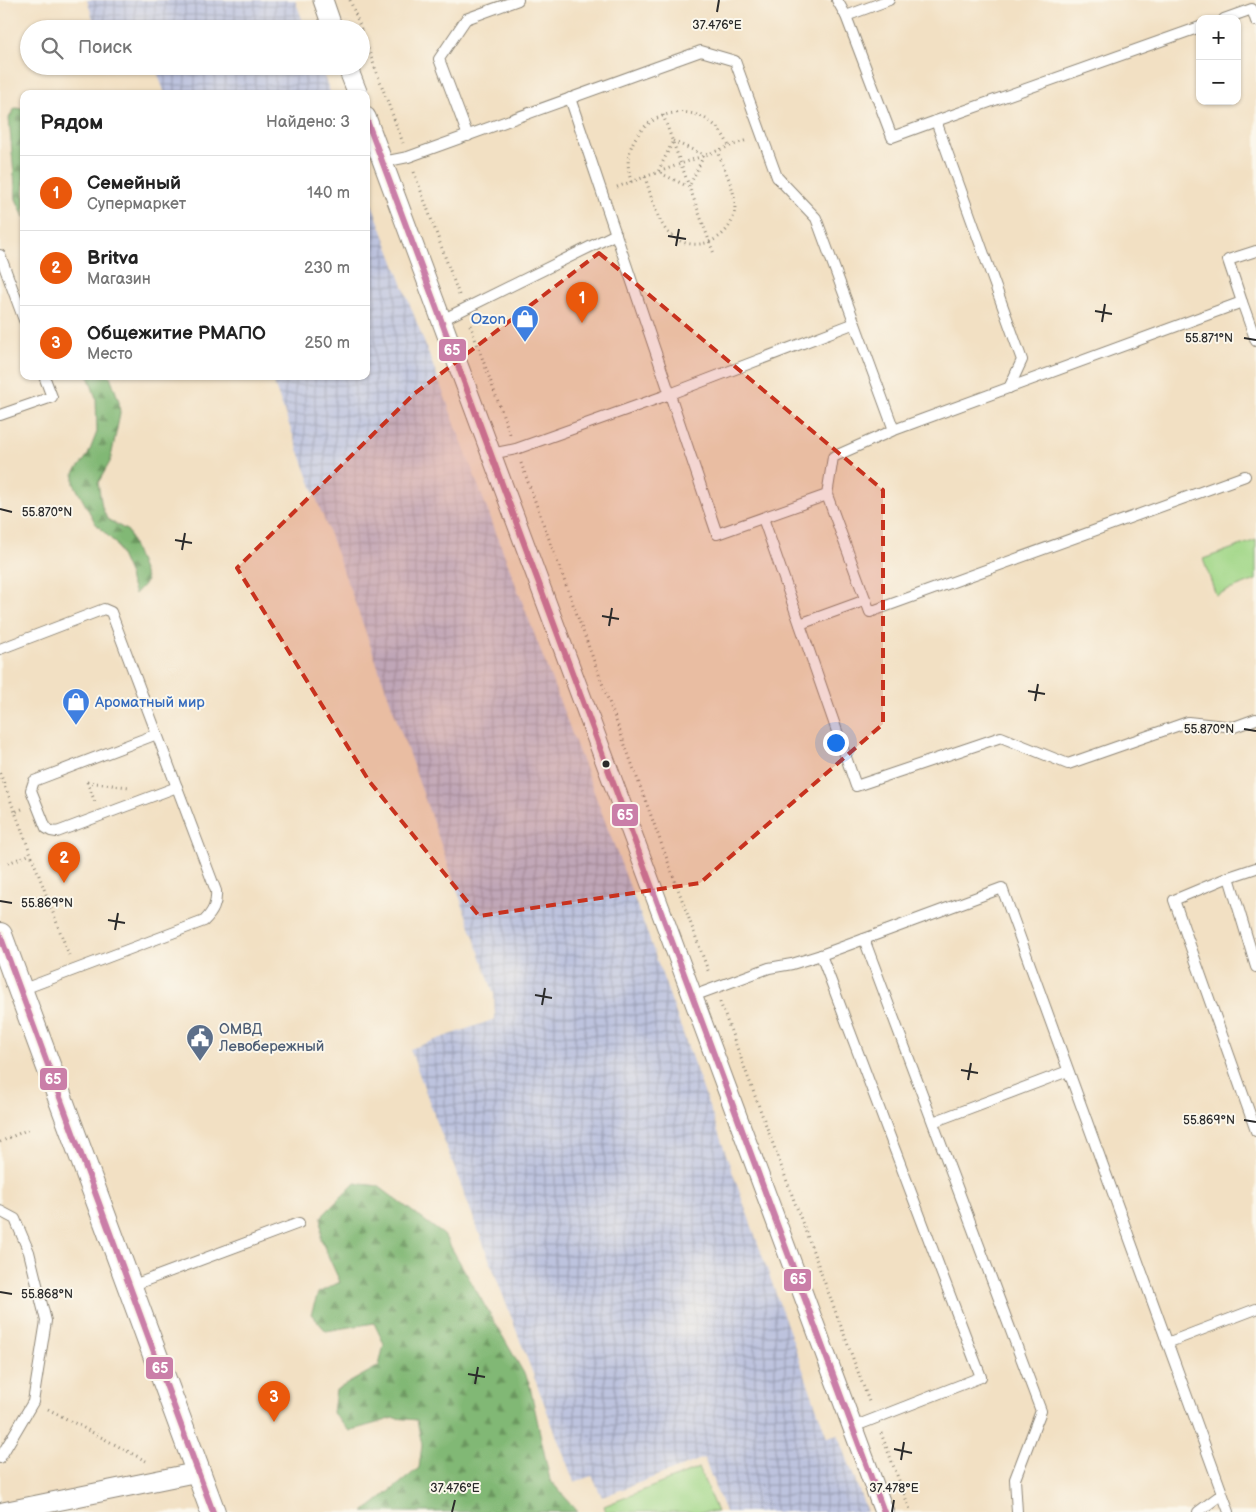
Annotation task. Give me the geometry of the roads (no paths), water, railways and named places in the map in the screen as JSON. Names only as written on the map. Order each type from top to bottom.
[{"type":"street","points":[[323,0],[331,20]]},
{"type":"street","points":[[351,75],[356,90]]},
{"type":"street","points":[[370,128],[884,1512]]},
{"type":"street","points":[[0,935],[213,1512]]},
{"type":"street","points":[[3,1512],[198,1472]]},
{"type":"lane","points":[[468,136],[439,59],[466,19],[518,0]]},
{"type":"lane","points":[[838,0],[846,16],[892,137],[1196,29]]},
{"type":"lane","points":[[846,16],[889,0]]},
{"type":"lane","points":[[1235,15],[1252,9],[1256,21]]},
{"type":"lane","points":[[383,162],[408,158],[701,51],[735,61],[778,177],[816,218],[894,430]]},
{"type":"lane","points":[[570,98],[717,534],[827,495]]},
{"type":"lane","points":[[936,122],[1022,360],[1009,388]]},
{"type":"lane","points":[[442,320],[616,234]]},
{"type":"lane","points":[[1256,251],[1228,260],[1256,341]]},
{"type":"lane","points":[[0,255],[20,309]]},
{"type":"lane","points":[[1242,302],[894,430],[833,457],[827,495],[870,612],[1246,476]]},
{"type":"lane","points":[[491,454],[516,449],[670,394],[855,323]]},
{"type":"lane","points":[[0,416],[52,397],[46,380]]},
{"type":"lane","points":[[763,518],[856,786],[1001,737],[1068,764],[1188,722],[1234,727],[1256,719]]},
{"type":"lane","points":[[800,624],[866,600]]},
{"type":"lane","points":[[0,649],[104,609],[110,610],[216,891],[216,905],[204,921],[21,990]]},
{"type":"lane","points":[[157,734],[34,781],[31,790],[46,828],[54,832],[177,787]]},
{"type":"lane","points":[[1256,868],[1174,900],[1256,1131]]},
{"type":"lane","points":[[1229,877],[1256,967]]},
{"type":"lane","points":[[693,996],[769,968],[792,964],[821,955],[1002,888],[1229,1512]]},
{"type":"lane","points":[[864,939],[1041,1411],[1015,1479],[1017,1512]]},
{"type":"lane","points":[[821,955],[981,1377],[853,1427]]},
{"type":"lane","points":[[933,1122],[1068,1071]]},
{"type":"lane","points":[[0,1211],[15,1219],[19,1227],[29,1252],[46,1322],[33,1402],[0,1458]]},
{"type":"lane","points":[[131,1286],[299,1223]]},
{"type":"lane","points":[[1167,1343],[1256,1309]]},
{"type":"lane","points":[[1198,1512],[1222,1494]]},
{"type":"place","name":"Семейный","points":[[582,323]]},
{"type":"place","name":"Ozon","points":[[525,343]]},
{"type":"place","name":"Ароматный мир","points":[[76,726]]},
{"type":"place","name":"Britva","points":[[64,883]]},
{"type":"place","name":"ОМВД Левобережный","points":[[200,1062]]},
{"type":"place","name":"Общежитие РМАПО","points":[[274,1422]]}]
